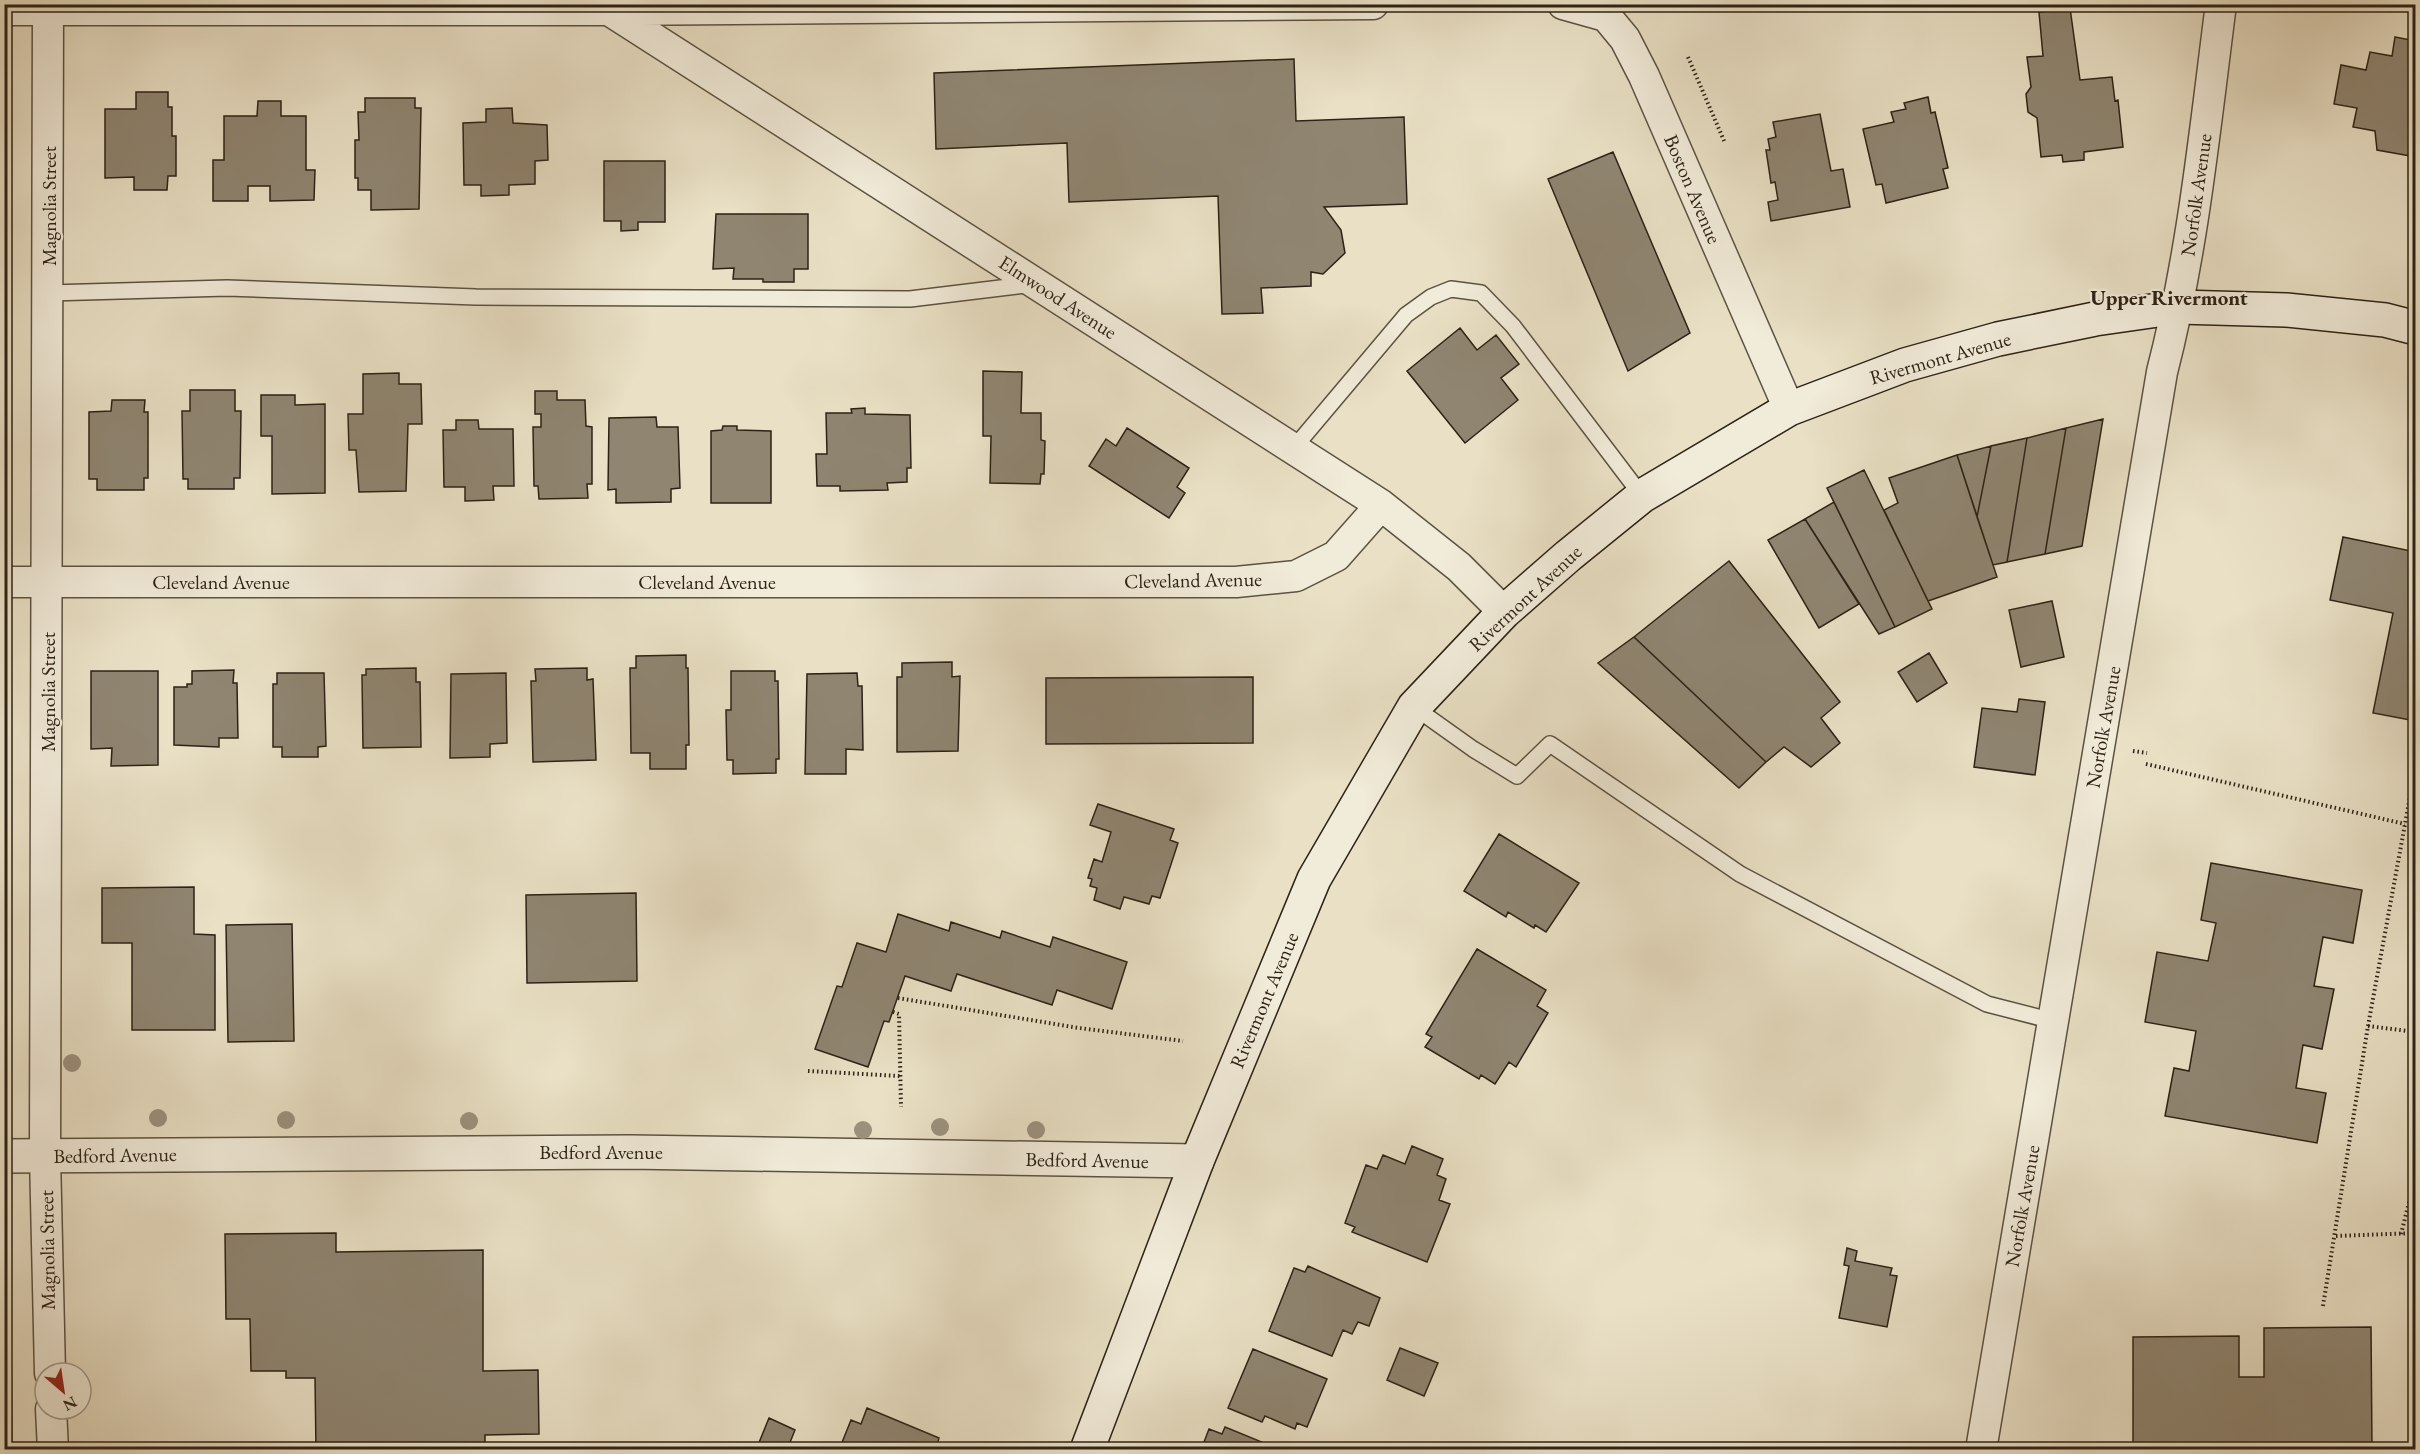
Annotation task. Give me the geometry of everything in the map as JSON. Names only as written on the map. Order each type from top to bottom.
[{"type":"main road","name":"Rivermont Avenue","points":[[1087,1449],[1197,1161],[1314,879],[1414,707],[1504,612],[1642,496],[1789,409],[1905,365],[1998,339],[2095,319],[2179,307],[2286,310],[2385,320],[2415,328]]},
{"type":"main road","name":"Bedford Avenue","points":[[4,1156],[630,1152],[1197,1161]]},
{"type":"street","points":[[4,10],[1373,4]]},
{"type":"street","name":"Boston Avenue","points":[[1563,4],[1606,16],[1625,39],[1644,76],[1789,409]]},
{"type":"street","name":"Norfolk Avenue","points":[[1981,1449],[2162,372],[2179,307],[2221,4]]},
{"type":"street","name":"Elmwood Avenue","points":[[603,7],[1381,505],[1459,567],[1504,612]]},
{"type":"street","name":"Magnolia Street","points":[[48,10],[45,1156],[50,1361]]},
{"type":"street","name":"Cleveland Avenue","points":[[4,582],[1236,582],[1296,576],[1336,556],[1381,505]]},
{"type":"street","points":[[51,1421],[52,1449]]},
{"type":"lane","points":[[49,293],[227,288],[476,297],[910,299],[1039,284]]},
{"type":"lane","points":[[1293,449],[1406,315],[1431,297],[1451,289],[1481,293],[1514,326],[1642,496]]},
{"type":"lane","points":[[1414,707],[1473,749],[1517,776],[1550,744],[1740,874],[1987,1004],[2053,1021]]},
{"type":"path","points":[[1688,57],[1725,143]]},
{"type":"path","points":[[2146,764],[2405,824]]},
{"type":"path","points":[[2324,1306],[2368,1026],[2415,764]]},
{"type":"path","points":[[898,998],[1079,1028],[1183,1041]]},
{"type":"path","points":[[893,1012],[898,1014],[901,1107]]},
{"type":"path","points":[[2368,1026],[2415,1032]]},
{"type":"path","points":[[808,1071],[900,1076]]},
{"type":"path","points":[[2401,1234],[2415,1175]]},
{"type":"path","points":[[2336,1236],[2415,1233]]},
{"type":"building","points":[[2070,8],[2080,80],[2112,77],[2115,101],[2118,100],[2123,147],[2084,152],[2084,160],[2063,162],[2062,155],[2041,157],[2037,118],[2028,112],[2026,94],[2031,87],[2027,57],[2043,56],[2039,12]]},
{"type":"building","points":[[2395,37],[2416,41],[2416,137],[2410,156],[2377,150],[2375,131],[2353,127],[2357,108],[2334,104],[2341,65],[2366,70],[2370,52],[2392,56]]},
{"type":"building","points":[[1294,59],[1296,121],[1404,117],[1407,204],[1324,207],[1341,230],[1345,253],[1323,274],[1311,272],[1311,286],[1261,288],[1263,313],[1222,314],[1218,196],[1069,202],[1067,143],[936,149],[934,73]]},
{"type":"building","points":[[136,92],[168,92],[168,107],[172,107],[172,136],[176,136],[176,176],[168,176],[167,190],[134,190],[134,177],[105,178],[105,109],[136,109]]},
{"type":"building","points":[[1928,97],[1931,113],[1935,112],[1948,168],[1943,169],[1948,188],[1886,203],[1882,184],[1876,185],[1863,129],[1894,122],[1891,112],[1906,109],[1904,103]]},
{"type":"building","points":[[365,98],[415,98],[415,108],[421,108],[419,209],[371,210],[371,190],[358,190],[358,178],[355,178],[355,140],[359,140],[358,112],[365,112]]},
{"type":"building","points":[[258,101],[281,101],[281,116],[306,116],[306,170],[315,170],[314,200],[270,201],[270,186],[248,186],[248,201],[213,201],[213,160],[224,160],[224,116],[257,116]]},
{"type":"building","points":[[512,108],[513,123],[547,125],[548,160],[535,161],[535,184],[509,185],[509,195],[481,196],[481,185],[464,185],[463,123],[486,122],[486,109]]},
{"type":"building","points":[[1820,114],[1831,171],[1843,169],[1850,207],[1771,221],[1768,202],[1778,200],[1775,182],[1771,183],[1766,150],[1770,150],[1768,139],[1776,137],[1773,122]]},
{"type":"building","points":[[1613,152],[1690,333],[1628,371],[1548,179]]},
{"type":"building","points":[[604,161],[665,161],[665,222],[638,222],[638,230],[621,231],[621,221],[604,221]]},
{"type":"building","points":[[716,214],[808,214],[808,269],[794,269],[794,282],[763,282],[763,279],[733,279],[734,268],[713,269]]},
{"type":"building","points":[[1460,328],[1477,350],[1496,335],[1519,364],[1501,378],[1518,400],[1465,443],[1407,371]]},
{"type":"building","points":[[983,371],[1022,372],[1021,413],[1041,413],[1041,440],[1045,441],[1044,474],[1041,474],[1040,484],[990,483],[991,436],[983,436]]},
{"type":"building","points":[[399,373],[399,384],[421,384],[422,424],[408,424],[406,491],[359,492],[356,450],[349,450],[348,414],[363,414],[363,374]]},
{"type":"building","points":[[190,390],[235,390],[235,411],[241,411],[240,478],[234,478],[234,489],[188,489],[188,479],[183,479],[182,411],[190,411]]},
{"type":"building","points":[[535,391],[557,391],[557,400],[585,400],[586,426],[592,427],[592,484],[587,484],[588,498],[539,499],[538,486],[534,486],[533,427],[541,427],[541,414],[535,414]]},
{"type":"building","points":[[261,395],[295,395],[295,405],[325,404],[325,493],[272,494],[272,436],[261,436]]},
{"type":"building","points":[[112,400],[145,400],[144,412],[148,412],[148,478],[144,478],[144,490],[97,490],[97,479],[89,479],[89,412],[111,411]]},
{"type":"building","points":[[865,408],[865,414],[910,415],[911,468],[907,468],[907,482],[887,483],[888,490],[840,491],[840,486],[817,486],[816,454],[827,454],[826,413],[852,413],[851,409]]},
{"type":"building","points":[[656,417],[657,427],[678,427],[680,488],[671,489],[671,502],[616,503],[616,489],[608,490],[609,418]]},
{"type":"building","points":[[2103,419],[2082,546],[2045,554],[2066,428]]},
{"type":"building","points":[[456,420],[478,420],[479,429],[513,429],[514,486],[493,486],[494,500],[465,501],[465,487],[444,487],[443,430],[456,430]]},
{"type":"building","points":[[723,426],[737,426],[737,430],[771,431],[771,503],[711,503],[711,431],[722,430]]},
{"type":"building","points":[[1127,428],[1189,468],[1177,487],[1185,493],[1169,518],[1089,466],[1106,439],[1116,446]]},
{"type":"building","points":[[2066,428],[2045,554],[2007,562],[2027,438]]},
{"type":"building","points":[[2027,438],[2007,562],[1993,565],[1977,517],[1991,446]]},
{"type":"building","points":[[1991,446],[1977,517],[1957,455]]},
{"type":"building","points":[[1957,455],[1997,577],[1928,601],[1884,510],[1898,503],[1889,478]]},
{"type":"building","points":[[1864,470],[1932,609],[1895,627],[1827,488]]},
{"type":"building","points":[[1834,502],[1895,627],[1879,634],[1805,519]]},
{"type":"building","points":[[1805,519],[1859,604],[1819,628],[1768,540]]},
{"type":"building","points":[[2343,537],[2416,552],[2416,721],[2373,713],[2393,613],[2330,600]]},
{"type":"building","points":[[1729,561],[1840,702],[1821,718],[1840,743],[1811,767],[1784,747],[1766,762],[1634,637]]},
{"type":"building","points":[[2052,601],[2064,657],[2021,667],[2009,610]]},
{"type":"building","points":[[1634,637],[1766,762],[1739,788],[1598,663]]},
{"type":"building","points":[[4,639],[6,895],[4,929]]},
{"type":"building","points":[[1929,653],[1947,683],[1917,702],[1898,672]]},
{"type":"building","points":[[686,655],[689,745],[686,745],[686,769],[650,769],[650,753],[631,753],[630,668],[636,668],[636,656]]},
{"type":"building","points":[[952,662],[952,677],[960,676],[958,751],[897,752],[897,677],[902,677],[902,663]]},
{"type":"building","points":[[416,668],[416,682],[420,682],[421,747],[363,748],[362,675],[366,675],[366,669]]},
{"type":"building","points":[[587,668],[587,680],[593,679],[596,760],[533,762],[531,681],[536,681],[535,669]]},
{"type":"building","points":[[234,670],[233,683],[237,683],[238,738],[219,738],[219,747],[174,745],[174,687],[187,687],[187,684],[192,684],[192,671]]},
{"type":"building","points":[[91,671],[158,671],[158,765],[111,766],[112,748],[91,749]]},
{"type":"building","points":[[731,671],[775,671],[775,681],[778,681],[779,759],[776,759],[776,773],[733,774],[733,760],[727,760],[726,710],[731,710]]},
{"type":"building","points":[[277,673],[324,673],[326,746],[318,747],[318,757],[282,757],[282,747],[273,747],[273,684],[277,684]]},
{"type":"building","points":[[506,673],[507,743],[490,744],[490,757],[450,758],[451,674]]},
{"type":"building","points":[[857,673],[858,686],[862,686],[863,750],[846,749],[846,774],[805,774],[807,674]]},
{"type":"building","points":[[1253,677],[1253,743],[1046,744],[1046,678]]},
{"type":"building","points":[[2019,699],[2045,702],[2035,775],[1974,767],[1982,708],[2017,712]]},
{"type":"building","points":[[1098,804],[1174,829],[1170,840],[1178,843],[1160,898],[1152,896],[1149,904],[1124,897],[1120,909],[1094,900],[1097,888],[1090,886],[1092,879],[1088,878],[1094,859],[1102,862],[1111,832],[1090,825]]},
{"type":"building","points":[[1499,834],[1579,883],[1546,932],[1535,925],[1534,928],[1508,912],[1506,917],[1464,891]]},
{"type":"building","points":[[2211,863],[2362,890],[2353,943],[2323,937],[2314,986],[2334,989],[2322,1049],[2303,1045],[2296,1088],[2326,1093],[2317,1143],[2165,1116],[2174,1068],[2189,1071],[2196,1031],[2145,1022],[2157,952],[2208,961],[2216,923],[2201,920]]},
{"type":"building","points":[[194,887],[194,934],[215,935],[215,1030],[132,1030],[132,943],[102,943],[102,888]]},
{"type":"building","points":[[636,893],[637,981],[527,983],[526,895]]},
{"type":"building","points":[[898,914],[949,931],[951,922],[1000,938],[1002,931],[1050,947],[1053,937],[1127,962],[1112,1009],[1057,990],[1052,1005],[957,974],[951,991],[905,976],[889,1022],[884,1021],[868,1067],[815,1049],[837,986],[842,987],[857,943],[886,952]]},
{"type":"building","points":[[292,924],[294,1041],[228,1042],[226,925]]},
{"type":"building","points":[[1477,949],[1546,990],[1537,1006],[1548,1013],[1516,1067],[1509,1062],[1495,1084],[1481,1075],[1479,1079],[1425,1047],[1432,1037],[1426,1034]]},
{"type":"building","points":[[1412,1146],[1443,1159],[1437,1175],[1446,1179],[1439,1200],[1450,1204],[1427,1262],[1352,1232],[1355,1227],[1345,1223],[1366,1165],[1377,1169],[1383,1155],[1405,1164]]},
{"type":"building","points":[[4,1208],[10,1208],[12,1450],[4,1450]]},
{"type":"building","points":[[336,1233],[336,1252],[483,1250],[483,1371],[538,1370],[539,1434],[485,1435],[485,1450],[316,1450],[315,1378],[286,1378],[286,1371],[251,1371],[250,1319],[226,1319],[225,1234]]},
{"type":"building","points":[[1847,1248],[1857,1251],[1855,1261],[1892,1268],[1890,1275],[1897,1276],[1887,1327],[1839,1318],[1849,1266],[1844,1265]]},
{"type":"building","points":[[1308,1266],[1380,1298],[1369,1326],[1358,1322],[1352,1334],[1343,1330],[1332,1356],[1269,1331],[1294,1268],[1305,1272]]},
{"type":"building","points":[[2371,1327],[2372,1450],[2133,1450],[2133,1337],[2239,1336],[2239,1377],[2264,1377],[2264,1328]]},
{"type":"building","points":[[1400,1348],[1438,1363],[1424,1396],[1387,1380]]},
{"type":"building","points":[[1253,1349],[1327,1379],[1307,1427],[1297,1423],[1295,1429],[1265,1416],[1262,1422],[1228,1408]]},
{"type":"building","points":[[867,1408],[939,1438],[937,1445],[947,1450],[839,1450],[851,1420],[861,1424]]},
{"type":"building","points":[[769,1418],[795,1430],[787,1450],[756,1450]]},
{"type":"building","points":[[1225,1427],[1281,1450],[1201,1450],[1209,1429],[1222,1434]]},
{"type":"district","name":"Upper Rivermont","points":[[2169,297]]}]
